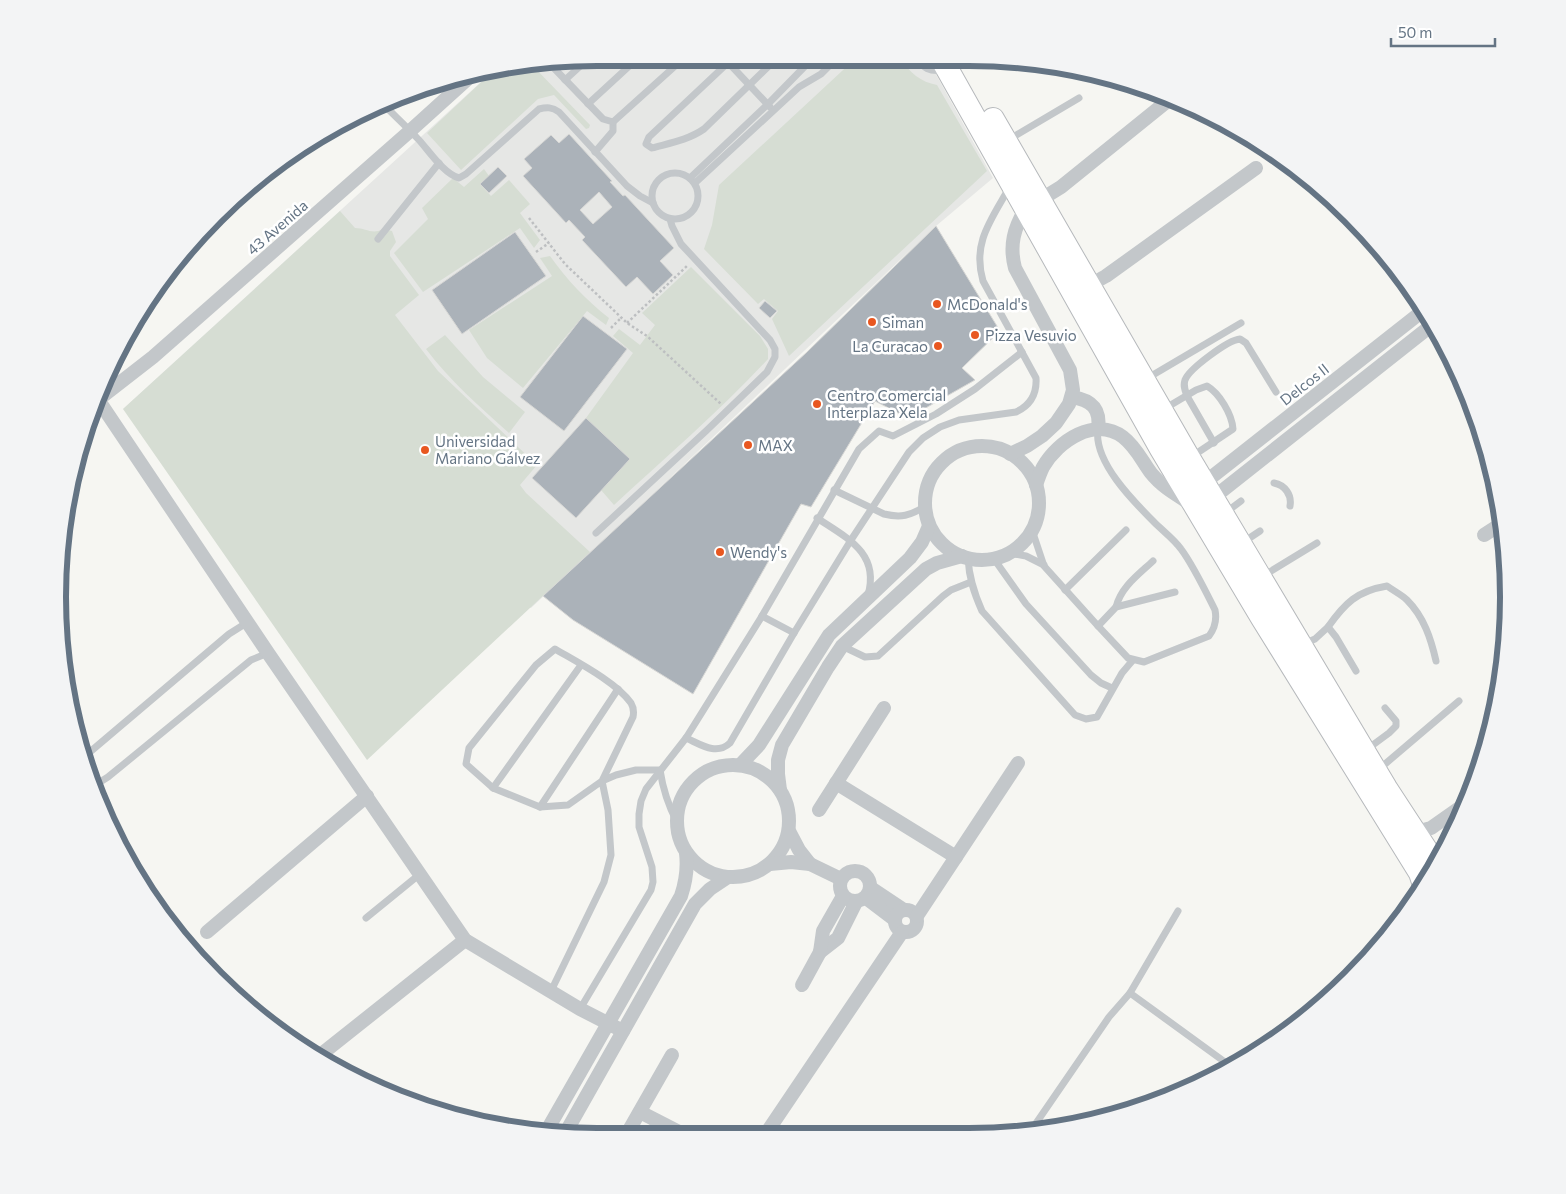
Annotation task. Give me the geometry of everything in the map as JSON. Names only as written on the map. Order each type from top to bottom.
[{"type":"highway","points":[[950,66],[1012,183],[1033,204],[1088,286],[1189,458],[1262,618],[1421,875]]},
{"type":"highway","points":[[951,66],[1006,142],[1033,204],[1161,449],[1209,501],[1240,544],[1375,772],[1432,857]]},
{"type":"street","name":"43 Avenida","points":[[107,393],[153,357],[463,83]]},
{"type":"street","points":[[1010,454],[1042,436],[1056,423],[1070,404],[1073,381],[1070,370],[1018,275],[1013,260],[1012,240],[1016,225],[1033,204],[1061,187],[1164,104]]},
{"type":"street","points":[[1088,286],[1106,276],[1256,168]]},
{"type":"street","name":"Delcos II","points":[[1209,501],[1418,315]]},
{"type":"street","points":[[1036,485],[1043,467],[1054,452],[1077,435],[1085,431],[1098,429],[1113,431],[1122,436],[1130,443],[1160,483],[1209,501],[1427,328]]},
{"type":"street","points":[[1072,397],[1082,399],[1094,406],[1100,421],[1098,429]]},
{"type":"street","points":[[102,405],[268,653],[465,940],[580,1009],[623,1031]]},
{"type":"street","points":[[970,447],[991,447],[1010,454],[1026,467],[1036,485],[1039,508],[1032,530],[1022,544],[1009,553],[994,559],[977,560],[948,549],[937,539],[929,526],[925,506],[927,486],[936,468],[952,454],[970,447]]},
{"type":"street","points":[[741,764],[759,745],[829,635],[910,558],[922,542],[929,526]]},
{"type":"street","points":[[1484,535],[1495,528]]},
{"type":"street","points":[[686,853],[698,865],[712,873],[728,877],[750,875],[770,864],[782,849],[789,831],[789,810],[780,790],[778,767],[782,745],[828,667],[842,646],[926,569],[937,562],[965,557]]},
{"type":"street","points":[[819,810],[884,708]]},
{"type":"street","points":[[770,1128],[904,919],[956,857],[1018,763]]},
{"type":"street","points":[[550,1126],[681,896],[687,875],[686,853],[678,832],[677,811],[685,790],[699,775],[719,765],[741,764],[763,773],[780,790]]},
{"type":"street","points":[[836,783],[956,857]]},
{"type":"street","points":[[207,932],[367,796]]},
{"type":"street","points":[[1416,832],[1431,828],[1454,812]]},
{"type":"street","points":[[789,831],[799,850],[810,864]]},
{"type":"street","points":[[770,864],[791,862],[810,864],[841,879]]},
{"type":"street","points":[[802,985],[820,952],[838,938],[859,896],[868,878],[860,871],[849,872],[841,879],[840,891],[859,896],[904,919]]},
{"type":"street","points":[[569,1127],[695,904],[710,889],[728,877]]},
{"type":"street","points":[[324,1052],[465,940]]},
{"type":"street","points":[[630,1128],[672,1054]]},
{"type":"street","points":[[640,1112],[671,1128]]},
{"type":"lane","points":[[565,80],[580,66]]},
{"type":"lane","points":[[588,104],[629,66]]},
{"type":"lane","points":[[596,152],[613,130],[613,122],[675,66]]},
{"type":"lane","points":[[721,66],[649,138],[646,144],[648,146],[652,148],[694,136],[704,129],[769,66]]},
{"type":"lane","points":[[734,66],[774,111]]},
{"type":"lane","points":[[692,181],[805,66]]},
{"type":"lane","points":[[692,181],[774,111],[799,87],[821,74],[829,66]]},
{"type":"lane","points":[[923,66],[933,71],[941,66]]},
{"type":"lane","points":[[554,68],[603,119],[613,122]]},
{"type":"lane","points":[[1006,142],[1079,98]]},
{"type":"lane","points":[[388,109],[440,163],[456,177],[462,177],[532,114],[546,107],[559,112],[627,186],[653,203],[660,213],[670,219],[686,217],[692,212],[698,198],[698,191],[692,181],[676,173],[662,177],[654,188],[653,203]]},
{"type":"lane","points":[[378,238],[440,163]]},
{"type":"lane","points":[[686,738],[712,750],[727,746],[851,540],[909,452],[923,438],[940,427],[960,420],[1016,412],[1028,404],[1035,392],[1036,378],[983,281],[979,258],[984,234],[1012,183]]},
{"type":"lane","points":[[596,533],[767,372],[775,357],[775,349],[764,332],[694,259],[675,234],[670,219]]},
{"type":"lane","points":[[1143,381],[1241,322]]},
{"type":"lane","points":[[1214,443],[1184,388],[1190,373],[1232,341],[1240,339],[1246,343],[1276,392]]},
{"type":"lane","points":[[580,1009],[651,890],[653,874],[639,827],[641,801],[646,789],[686,738],[762,616],[859,449],[879,431],[893,436],[936,414],[976,389],[1022,352]]},
{"type":"lane","points":[[1161,410],[1207,386],[1214,390],[1233,422],[1233,429],[1189,458]]},
{"type":"lane","points":[[1009,553],[1026,556],[1044,566],[1124,655],[1133,660],[1144,662],[1209,636],[1215,626],[1216,615],[1212,604],[1181,548],[1129,494],[1104,460],[1099,448],[1098,429]]},
{"type":"lane","points":[[1274,483],[1284,487],[1290,496],[1290,506]]},
{"type":"lane","points":[[834,490],[884,514],[910,515],[925,506]]},
{"type":"lane","points":[[1209,501],[1241,501]]},
{"type":"lane","points":[[818,518],[859,547],[869,566],[871,577],[867,598]]},
{"type":"lane","points":[[1032,530],[1044,566]]},
{"type":"lane","points":[[1065,590],[1126,530]]},
{"type":"lane","points":[[1240,544],[1260,530]]},
{"type":"lane","points":[[1261,578],[1317,543]]},
{"type":"lane","points":[[965,557],[971,582],[982,611],[1075,715],[1086,719],[1097,717],[1112,688],[1133,660]]},
{"type":"lane","points":[[994,559],[1026,604],[1091,675],[1101,683],[1112,688]]},
{"type":"lane","points":[[1098,626],[1116,607],[1124,589],[1153,561]]},
{"type":"lane","points":[[842,646],[865,657],[878,656],[943,596],[971,582]]},
{"type":"lane","points":[[1300,645],[1315,639],[1328,627],[1338,612],[1355,597],[1371,589],[1387,586],[1407,599],[1420,615],[1430,635],[1436,661]]},
{"type":"lane","points":[[1116,607],[1175,592]]},
{"type":"lane","points":[[762,616],[794,633]]},
{"type":"lane","points":[[89,752],[229,634],[248,622]]},
{"type":"lane","points":[[1328,627],[1356,671]]},
{"type":"lane","points":[[551,991],[604,882],[611,855],[608,810],[602,782],[633,718],[634,710],[631,703],[618,689],[555,649],[536,665],[469,748],[466,764],[493,788],[540,808],[568,805],[602,782],[616,775],[636,770],[660,770]]},
{"type":"lane","points":[[100,782],[250,660],[268,653]]},
{"type":"lane","points":[[493,788],[582,665]]},
{"type":"lane","points":[[540,808],[618,689]]},
{"type":"lane","points":[[1375,772],[1388,763],[1459,701]]},
{"type":"lane","points":[[1364,752],[1396,726],[1396,721],[1385,708]]},
{"type":"lane","points":[[660,770],[666,797],[677,822]]},
{"type":"lane","points":[[366,918],[420,874]]},
{"type":"lane","points":[[1036,1123],[1109,1017],[1130,993],[1178,911]]},
{"type":"lane","points":[[1130,993],[1225,1062]]},
{"type":"path","points":[[529,218],[565,264],[621,318],[647,336],[727,411]]},
{"type":"path","points":[[536,252],[548,243]]},
{"type":"path","points":[[627,323],[694,259]]},
{"type":"path","points":[[611,328],[621,318]]},
{"type":"shaded area","name":"Universidad Mariano Gálvez","points":[[597,66],[931,66],[993,178],[936,226],[531,608],[123,409],[486,78],[562,67]]},
{"type":"shaded area","points":[[847,66],[907,66],[916,76],[926,82],[937,85],[987,171],[789,356],[772,319],[778,311],[764,299],[758,304],[704,249],[712,225],[719,185]]},
{"type":"shaded area","points":[[537,70],[590,125],[586,129],[554,95],[538,99],[461,170],[427,133],[486,78]]},
{"type":"shaded area","points":[[484,169],[489,176],[480,184],[491,196],[509,180],[530,204],[520,213],[540,240],[534,248],[520,228],[423,292],[394,253],[428,219],[422,208],[453,178],[464,187]]},
{"type":"shaded area","points":[[340,211],[355,228],[372,231],[383,229],[392,231],[396,242],[390,251],[390,256],[419,295],[395,315],[438,371],[537,465],[520,485],[526,493],[590,552],[367,760],[123,409]]},
{"type":"shaded area","points":[[550,256],[577,289],[609,318],[606,325],[587,311],[523,388],[487,358],[469,330],[552,276],[540,258]]},
{"type":"shaded area","points":[[691,267],[760,336],[768,349],[768,359],[712,415],[614,505],[601,490],[630,459],[586,418],[633,353],[613,336],[619,329],[640,345],[655,325],[642,313]]},
{"type":"shaded area","points":[[445,335],[483,377],[525,412],[509,433],[455,383],[426,349]]},
{"type":"building","points":[[569,134],[612,181],[610,182],[623,196],[625,195],[674,248],[660,261],[673,275],[653,294],[637,277],[626,287],[582,240],[585,237],[569,220],[566,223],[523,176],[532,168],[524,159],[551,135],[559,143]],"holes":[[[599,192],[612,207],[593,224],[580,210]]]},
{"type":"building","points":[[498,167],[507,176],[489,193],[480,184]]},
{"type":"building","points":[[936,226],[1000,331],[962,368],[975,380],[908,418],[875,401],[811,507],[801,504],[693,694],[573,620],[543,596],[807,352]]},
{"type":"building","points":[[515,232],[546,276],[462,334],[432,290]]},
{"type":"building","points":[[765,301],[777,311],[770,318],[759,308]]},
{"type":"building","points":[[583,316],[627,349],[564,431],[520,397]]},
{"type":"building","points":[[586,418],[630,459],[576,518],[532,478]]},
{"type":"place","name":"McDonald's","points":[[937,304]]},
{"type":"place","name":"Siman","points":[[872,322]]},
{"type":"place","name":"Pizza Vesuvio","points":[[975,335]]},
{"type":"place","name":"La Curacao","points":[[938,346]]},
{"type":"place","name":"Centro Comercial Interplaza Xela","points":[[817,404]]},
{"type":"place","name":"MAX","points":[[748,445]]},
{"type":"place","name":"Universidad Mariano Gálvez","points":[[425,450]]},
{"type":"place","name":"Wendy's","points":[[720,552]]}]
